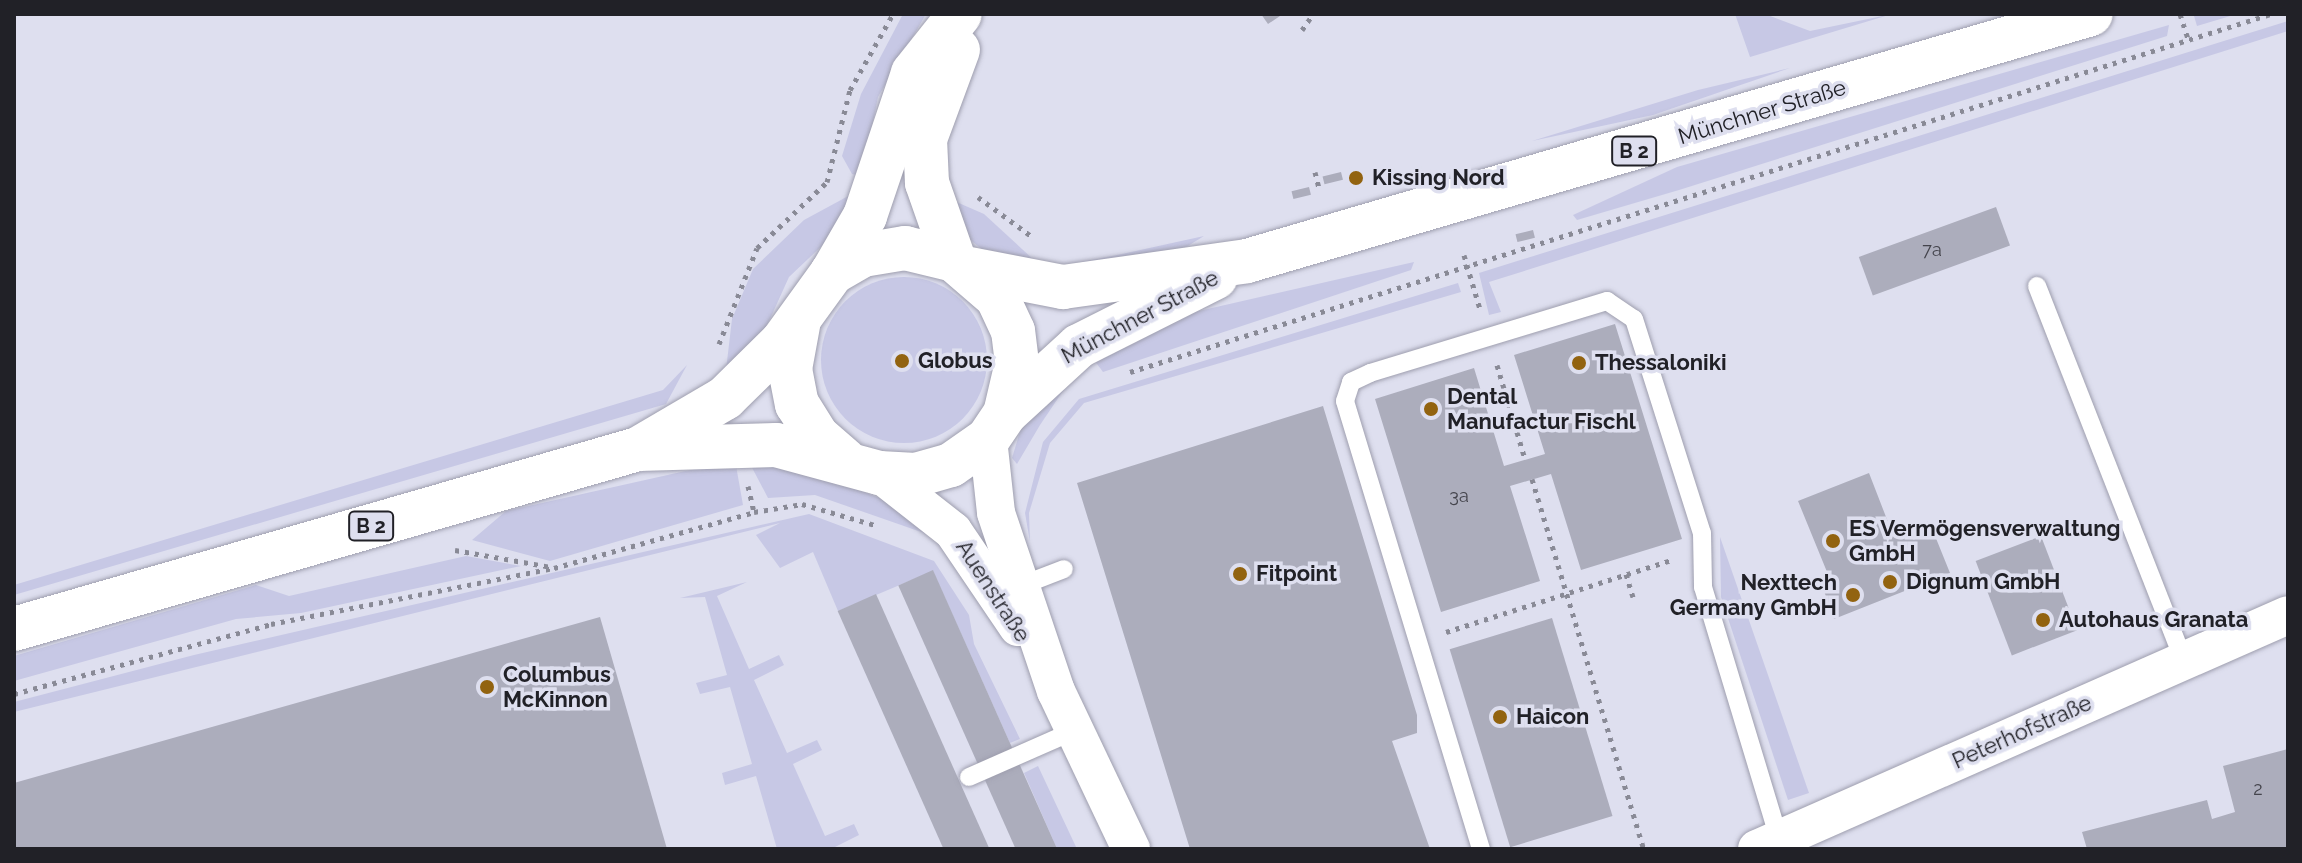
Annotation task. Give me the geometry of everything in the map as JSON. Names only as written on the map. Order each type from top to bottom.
[{"type":"main road","points":[[862,466],[817,436],[797,404],[793,333],[865,216],[913,73],[960,14]]},
{"type":"main road","points":[[980,14],[936,94],[925,139],[927,183],[962,265],[997,297],[1013,331],[1017,363],[996,426]]},
{"type":"main road","name":"Münchner Straße","points":[[962,265],[1063,287],[1247,261],[2091,14]]},
{"type":"main road","name":"B 2","points":[[14,629],[638,449],[725,398],[782,342],[820,286],[883,250],[962,265]]},
{"type":"main road","name":"Münchner Straße","points":[[996,426],[1079,346],[1247,261]]},
{"type":"main road","name":"B 2","points":[[638,449],[776,445],[862,466],[916,475],[951,465],[996,426]]},
{"type":"street","name":"Auenstraße","points":[[996,426],[996,513],[1056,691]]},
{"type":"street","name":"Auenstraße","points":[[862,466],[953,531],[1056,691],[1131,849]]},
{"type":"street","name":"Peterhofstraße","points":[[1768,844],[2288,615]]},
{"type":"lane","points":[[2037,286],[2184,661]]},
{"type":"lane","points":[[1481,849],[1345,401],[1351,382],[1370,373],[1607,301],[1621,304],[1634,319],[1703,551],[1703,587],[1768,844]]},
{"type":"lane","points":[[1020,586],[1064,569]]},
{"type":"lane","points":[[969,777],[1076,730]]},
{"type":"path","points":[[827,182],[850,90],[893,14]]},
{"type":"path","points":[[1302,30],[1313,14]]},
{"type":"path","points":[[2180,14],[2188,39]]},
{"type":"path","points":[[1118,376],[1468,270],[2271,14]]},
{"type":"path","points":[[1315,172],[1319,188]]},
{"type":"path","points":[[1464,255],[1525,459]]},
{"type":"path","points":[[1532,479],[1644,849]]},
{"type":"path","points":[[14,694],[271,624],[554,568],[754,512]]},
{"type":"path","points":[[446,552],[468,547],[554,568]]},
{"type":"path","points":[[1418,640],[1703,551]]},
{"type":"path","points":[[1626,574],[1633,597]]},
{"type":"shaded area","points":[[903,14],[926,14],[878,97],[862,176],[852,174],[842,156],[861,94]]},
{"type":"shaded area","points":[[1735,14],[1765,14],[1810,31],[1892,14],[1750,57]]},
{"type":"shaded area","points":[[2237,14],[2197,26],[2194,16]]},
{"type":"shaded area","points":[[2288,21],[2288,31],[1489,282],[1501,312],[1489,315],[1479,273]]},
{"type":"shaded area","points":[[2169,25],[2167,36],[1679,190],[1577,220],[1573,215],[1677,167]]},
{"type":"shaded area","points":[[1790,68],[1653,115],[1532,141],[1698,90]]},
{"type":"shaded area","points":[[852,194],[846,223],[789,277],[760,341],[726,370],[732,319],[753,269],[804,220]]},
{"type":"shaded area","points":[[945,197],[984,214],[1048,273],[994,259],[968,238]]},
{"type":"shaded area","points":[[1204,236],[1175,254],[1066,265],[1122,254]]},
{"type":"shaded area","points":[[1414,262],[1411,270],[1103,372],[1089,353],[1177,316]]},
{"type":"shaded area","points":[[904,277],[936,283],[963,301],[981,328],[987,360],[981,392],[963,419],[936,437],[904,443],[872,437],[845,419],[827,392],[821,360],[827,328],[845,301],[872,283]]},
{"type":"shaded area","points":[[1458,283],[1461,292],[1084,403],[1050,443],[1029,513],[1030,542],[1025,513],[1043,442],[1079,399]]},
{"type":"shaded area","points":[[687,365],[666,404],[14,595],[14,585],[663,390]]},
{"type":"shaded area","points":[[1073,376],[1017,464],[1012,458],[1022,425]]},
{"type":"shaded area","points":[[747,458],[815,473],[895,504],[927,534],[815,495],[768,498]]},
{"type":"shaded area","points":[[735,460],[743,505],[550,561],[472,540],[506,511]]},
{"type":"shaded area","points":[[809,514],[934,561],[969,615],[974,644],[1020,739],[1010,743],[933,571],[838,611],[813,552],[780,568],[756,535],[780,523],[14,712],[14,702],[194,655]]},
{"type":"shaded area","points":[[1720,537],[1809,793],[1788,800],[1721,597]]},
{"type":"shaded area","points":[[466,556],[521,566],[301,613],[236,619],[14,681],[14,656],[256,585],[289,596]]},
{"type":"shaded area","points":[[747,582],[717,596],[749,669],[779,655],[784,665],[754,680],[787,753],[817,740],[822,750],[793,764],[825,836],[854,824],[859,835],[831,849],[777,849],[756,776],[725,785],[722,773],[752,764],[730,687],[700,694],[696,683],[727,675],[705,597],[680,598]]},
{"type":"shaded area","points":[[1038,766],[1077,849],[1057,849],[1024,773]]},
{"type":"building","points":[[1261,14],[1283,14],[1268,24]]},
{"type":"building","points":[[1341,172],[1343,180],[1324,184],[1323,177]]},
{"type":"building","points":[[1309,187],[1311,195],[1293,199],[1292,191]]},
{"type":"building","points":[[1996,207],[2010,246],[1873,295],[1859,257]]},
{"type":"building","points":[[1533,230],[1535,238],[1517,242],[1516,234]]},
{"type":"building","points":[[1615,324],[1682,539],[1581,570],[1551,474],[1510,486],[1540,581],[1441,612],[1375,399],[1474,368],[1504,466],[1545,454],[1514,355]]},
{"type":"building","name":"Fitpoint","points":[[1323,406],[1417,715],[1417,733],[1392,741],[1430,849],[1190,849],[1077,483]]},
{"type":"building","points":[[1869,473],[1893,535],[1929,521],[1950,573],[1834,619],[1824,591],[1834,589],[1798,501]]},
{"type":"building","points":[[2041,536],[2077,630],[2012,655],[1976,561]]},
{"type":"building","points":[[933,570],[1057,849],[1016,849],[898,585]]},
{"type":"building","points":[[876,594],[990,849],[944,849],[838,611]]},
{"type":"building","name":"Columbus McKinnon","points":[[600,617],[667,849],[14,849],[14,783]]},
{"type":"building","points":[[1552,618],[1613,816],[1510,847],[1450,649]]},
{"type":"building","points":[[2288,749],[2288,849],[2087,849],[2082,832],[2207,800],[2212,819],[2235,812],[2223,766]]},
{"type":"place","name":"Kissing Nord","points":[[1356,178]]},
{"type":"place","name":"Globus","points":[[902,361]]},
{"type":"place","name":"Thessaloniki","points":[[1579,363]]},
{"type":"place","name":"Dental Manufactur Fischl","points":[[1431,409]]},
{"type":"place","name":"ES Vermögensverwaltung GmbH","points":[[1833,541]]},
{"type":"place","name":"Fitpoint","points":[[1240,574]]},
{"type":"place","name":"Dignum GmbH","points":[[1890,582]]},
{"type":"place","name":"Nexttech Germany GmbH","points":[[1853,595]]},
{"type":"place","name":"Autohaus Granata","points":[[2043,620]]},
{"type":"place","name":"Columbus McKinnon","points":[[487,687]]},
{"type":"place","name":"Haicon","points":[[1500,717]]}]
